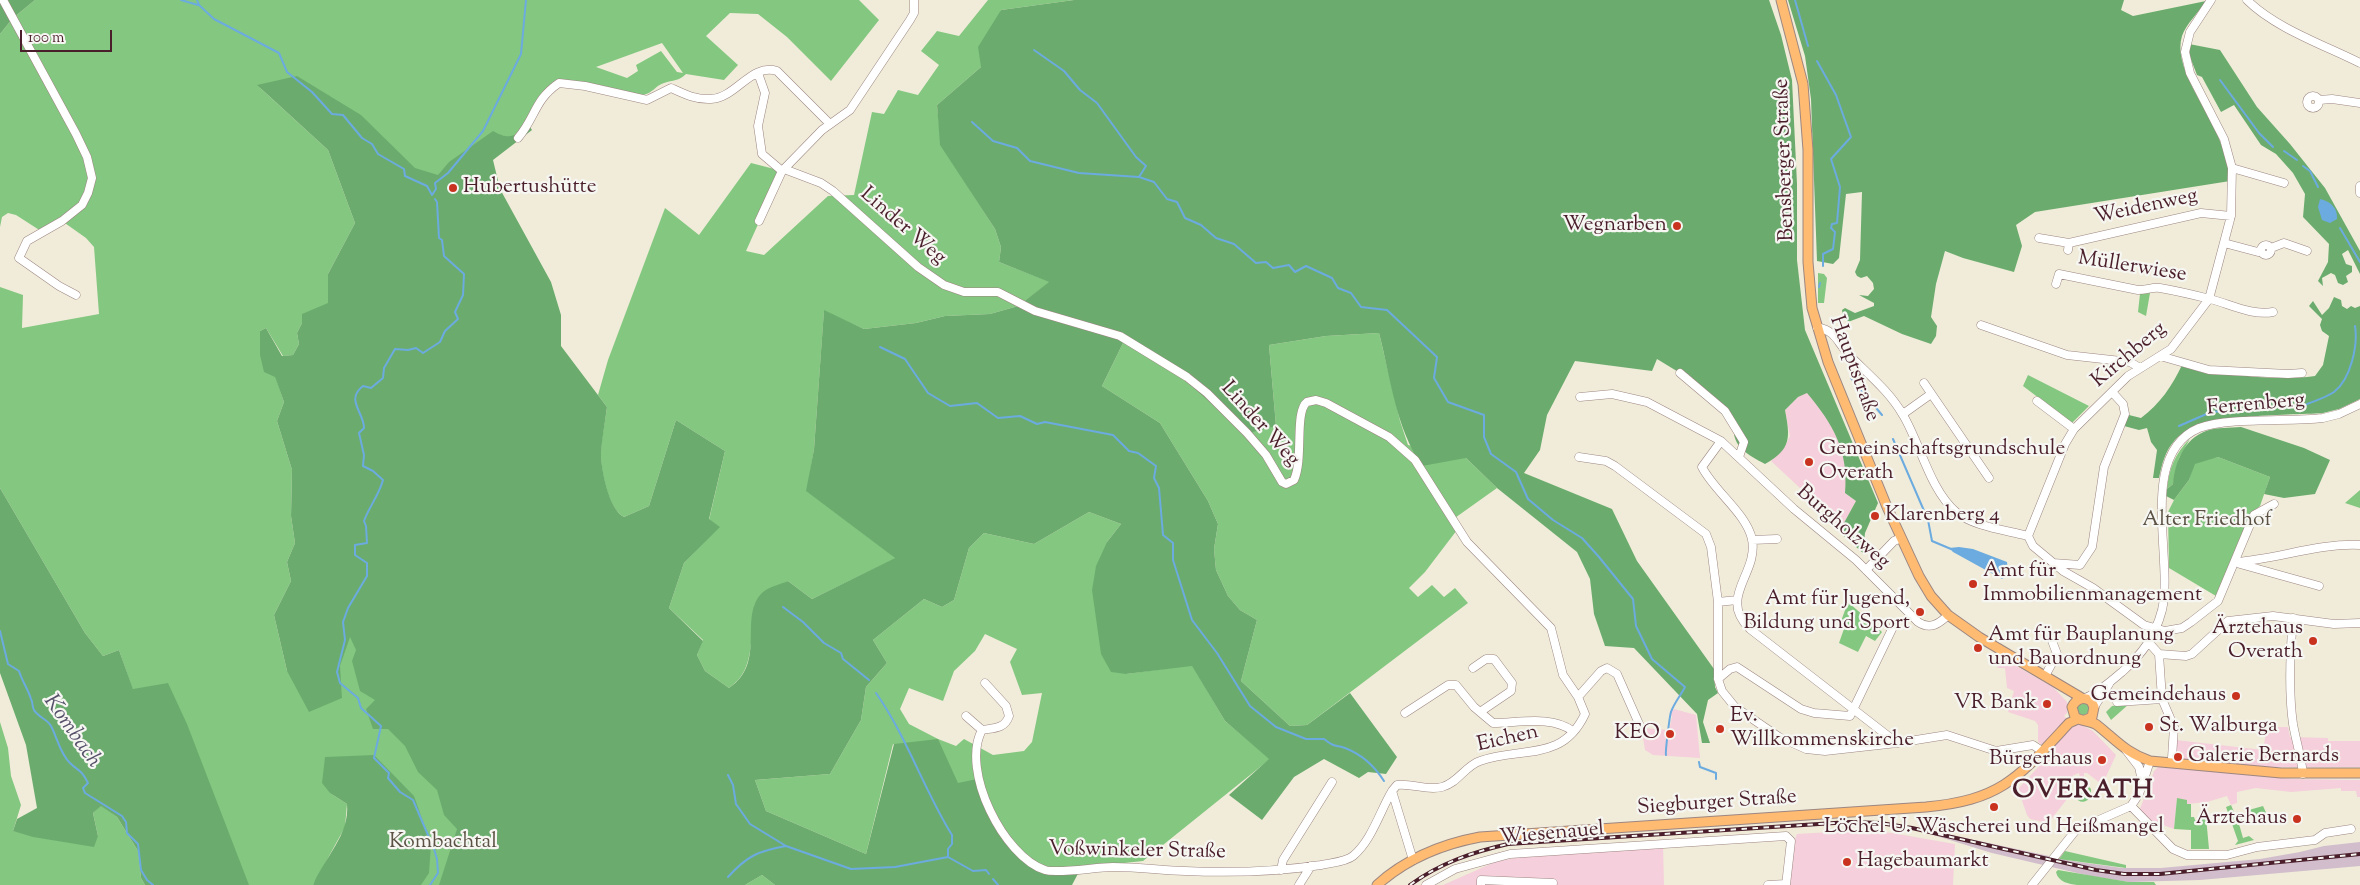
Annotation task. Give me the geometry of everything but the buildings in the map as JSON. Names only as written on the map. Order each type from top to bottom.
[{"type":"main road","name":"Bensberger Straße","points":[[1781,0],[1803,84],[1808,150],[1808,262]]},
{"type":"main road","name":"Hauptstraße","points":[[1808,262],[1810,290],[1817,327],[1828,362],[1901,538],[1925,587],[1948,615],[1979,637],[2084,698]]},
{"type":"main road","name":"Hauptstraße","points":[[2048,678],[2072,708]]},
{"type":"main road","points":[[2122,747],[2094,709],[2091,701],[2084,698],[2078,700],[2072,708],[2082,720],[2096,724],[2122,747],[2150,761],[2303,774],[2360,773]]},
{"type":"main road","name":"Siegburger Straße","points":[[2050,741],[2058,726],[2072,708]]},
{"type":"main road","points":[[2082,720],[2092,717],[2094,709]]},
{"type":"main road","name":"Siegburger Straße","points":[[1378,884],[1413,860],[1432,850],[1451,844],[1502,835],[1954,804],[1988,794],[2010,782],[2069,723],[2082,720]]},
{"type":"street","points":[[3,0],[76,134],[91,172],[91,185],[82,205],[56,225],[27,241],[19,258],[76,295]]},
{"type":"street","points":[[759,221],[783,170],[830,124],[854,106],[914,13],[914,0]]},
{"type":"street","points":[[2211,0],[2190,32],[2185,52],[2190,73],[2224,139],[2232,168],[2233,189],[2230,216],[2209,299],[2255,312],[2273,312]]},
{"type":"street","points":[[2247,0],[2279,23],[2360,62]]},
{"type":"street","points":[[518,138],[528,124],[539,100],[559,83],[585,86],[647,100],[671,88],[689,97],[712,99],[725,96],[765,70],[777,71],[830,124]]},
{"type":"street","points":[[758,74],[765,93],[758,126],[762,154],[783,170]]},
{"type":"street","points":[[2318,100],[2332,99],[2360,103]]},
{"type":"street","points":[[2232,168],[2284,183]]},
{"type":"street","name":"Linder Weg","points":[[783,170],[821,183],[833,191],[918,267],[944,285],[964,292],[998,292],[1035,311],[1090,329],[1113,334],[1133,342],[1208,393],[1260,448],[1282,482],[1286,484],[1294,480],[1299,466],[1302,407],[1307,402],[1320,400],[1361,421],[1398,444],[1415,460],[1448,511]]},
{"type":"street","points":[[2360,186],[2360,193]]},
{"type":"street","name":"Weidenweg","points":[[2039,238],[2069,246],[2201,213],[2230,216]]},
{"type":"street","points":[[2224,243],[2258,252],[2261,251],[2264,255],[2269,254],[2271,248],[2284,244],[2308,251]]},
{"type":"street","name":"Müllerwiese","points":[[2056,284],[2059,274],[2138,290],[2152,287],[2209,299]]},
{"type":"street","name":"Kirchberg","points":[[2028,536],[2065,444],[2074,429],[2128,376],[2171,348],[2209,299]]},
{"type":"street","points":[[1982,325],[2067,355],[2130,362],[2140,368]]},
{"type":"street","points":[[1817,327],[1832,332],[1842,347],[1886,392],[1903,414],[1922,458],[1952,508],[1966,518],[2028,536],[2033,546],[2053,563],[2144,625],[2156,630],[2165,631],[2182,628],[2218,601],[2236,562],[2254,515],[2274,504]]},
{"type":"street","points":[[2160,356],[2209,370],[2302,373]]},
{"type":"street","points":[[1680,373],[1725,411],[1744,442],[1739,457]]},
{"type":"street","points":[[1924,383],[1989,478]]},
{"type":"street","points":[[2053,563],[2080,565],[2092,547],[2104,467],[2125,414],[2123,404],[2112,392]]},
{"type":"street","name":"Burgholzweg","points":[[1580,397],[1612,394],[1647,402],[1721,441],[1794,510],[1866,570],[1922,625],[1937,625],[1948,615]]},
{"type":"street","points":[[1903,414],[1931,394]]},
{"type":"street","points":[[2037,401],[2074,429]]},
{"type":"street","name":"Ferrenberg","points":[[2084,698],[2110,682],[2150,644],[2156,630],[2163,598],[2164,478],[2169,458],[2177,445],[2188,434],[2207,426],[2324,418],[2339,414],[2360,404]]},
{"type":"street","points":[[1721,441],[1702,467],[1745,524],[1752,540],[1750,559],[1737,600],[1740,619],[1750,629],[1897,743]]},
{"type":"street","points":[[1579,457],[1606,461],[1615,466],[1706,534],[1711,547],[1718,602],[1718,679],[1722,691],[1735,707],[1779,737],[1806,749],[1825,751],[1947,735],[1996,751],[2033,745],[2042,751]]},
{"type":"street","name":"Eichen","points":[[1390,794],[1397,785],[1433,788],[1448,785],[1480,761],[1546,750],[1560,744],[1574,731],[1585,714],[1578,698],[1563,676],[1551,628],[1467,542],[1448,511]]},
{"type":"street","points":[[1866,570],[1894,541],[1901,538]]},
{"type":"street","points":[[1752,540],[1777,539]]},
{"type":"street","points":[[2236,562],[2271,559],[2319,547],[2360,545]]},
{"type":"street","points":[[2236,562],[2319,586]]},
{"type":"street","points":[[1718,602],[1737,600]]},
{"type":"street","points":[[2159,654],[2186,656],[2192,654],[2228,621],[2273,616],[2334,624],[2360,623]]},
{"type":"street","points":[[2293,618],[2290,678],[2293,723],[2301,753],[2303,774]]},
{"type":"street","points":[[1718,679],[1730,669],[1737,667],[1801,710],[1814,714],[1850,716],[1855,710],[1894,624]]},
{"type":"street","points":[[2048,678],[2056,654],[2051,638]]},
{"type":"street","points":[[2150,644],[2159,654],[2162,699],[2174,727],[2172,758]]},
{"type":"street","points":[[1473,668],[1486,659],[1494,659],[1512,683],[1511,691],[1505,697],[1480,712]]},
{"type":"street","points":[[1578,698],[1601,670],[1607,668],[1617,674],[1640,726]]},
{"type":"street","name":"Ferrenberg","points":[[2094,709],[2110,682]]},
{"type":"street","points":[[966,716],[982,730],[999,727],[1006,722],[1009,716],[1006,706],[985,683]]},
{"type":"street","points":[[1405,713],[1448,685],[1456,685],[1480,712],[1494,723],[1540,721],[1567,726],[1574,731]]},
{"type":"street","points":[[2116,702],[2162,699]]},
{"type":"street","name":"Voßwinkeler Straße","points":[[982,730],[978,736],[976,756],[977,780],[989,809],[1006,835],[1037,867],[1049,872],[1116,867],[1247,872],[1311,866],[1353,856],[1379,819],[1390,794]]},
{"type":"street","points":[[2122,747],[2138,767],[2142,786]]},
{"type":"street","points":[[2032,885],[2076,830],[2131,806],[2142,786],[2150,761]]},
{"type":"street","points":[[1281,870],[1283,860],[1332,782]]},
{"type":"street","points":[[1390,794],[1413,860]]},
{"type":"street","points":[[2131,806],[2174,849],[2186,855],[2227,855],[2257,848],[2315,840],[2325,833],[2351,829]]},
{"type":"street","name":"Wiesenauel","points":[[1426,885],[1455,869],[1510,854],[1786,836],[1791,841],[1786,885],[1768,885]]},
{"type":"street","points":[[1299,885],[1311,866]]},
{"type":"street","points":[[1481,885],[1481,880],[1553,883]]},
{"type":"shaded area","name":"Gemeinschaftsgrundschule Overath","points":[[1807,392],[1830,420],[1844,456],[1847,475],[1845,493],[1856,501],[1839,532],[1827,522],[1830,516],[1771,461],[1785,446],[1790,436],[1785,410],[1798,397]]},
{"type":"shaded area","points":[[2002,658],[2053,687],[2067,702],[2067,713],[2064,716],[2072,724],[2076,722],[2093,731],[2116,755],[2104,781],[2100,783],[2087,773],[2084,773],[2084,778],[2080,778],[2079,773],[2072,776],[2074,780],[2068,788],[2068,798],[2048,823],[2030,819],[2018,789],[2052,752],[2038,742],[2038,725],[2035,721],[2008,712],[2014,691],[2007,688],[2005,668],[1997,668]]},
{"type":"shaded area","name":"KEO","points":[[1674,709],[1696,715],[1700,758],[1653,755],[1645,750],[1642,732],[1644,728],[1669,730],[1672,717],[1670,713]]},
{"type":"shaded area","points":[[2267,727],[2288,727],[2290,737],[2328,738],[2328,741],[2360,741],[2360,767],[2265,767],[2173,759],[2176,740],[2263,750]]},
{"type":"shaded area","points":[[2159,766],[2292,779],[2360,780],[2360,797],[2357,797],[2356,791],[2341,791],[2341,788],[2291,792],[2256,788],[2237,792],[2237,803],[2231,805],[2227,796],[2207,802],[2187,804],[2177,798],[2174,829],[2147,819],[2140,809],[2154,771]]},
{"type":"shaded area","points":[[1864,830],[1955,844],[1953,885],[1789,885],[1793,844],[1797,834]]},
{"type":"shaded area","points":[[1928,830],[2072,861],[2122,868],[2161,868],[2260,859],[2324,846],[2360,842],[2360,866],[2200,880],[2129,882],[2090,876],[1992,853],[1927,833]]},
{"type":"shaded area","points":[[1663,845],[1664,885],[1443,885],[1495,862],[1520,857]]},
{"type":"green space","points":[[0,0],[35,0],[13,18],[0,34]]},
{"type":"green space","name":"Kombachtal","points":[[35,0],[859,0],[879,20],[831,81],[787,37],[758,14],[730,13],[706,36],[738,65],[724,80],[686,74],[678,79],[661,84],[643,95],[559,83],[528,124],[513,136],[489,146],[460,802],[466,885],[387,885],[395,827],[330,793],[347,804],[345,827],[313,885],[248,885],[133,690],[119,650],[103,656],[85,633],[0,488],[0,287],[23,295],[22,328],[99,314],[94,247],[86,238],[62,221],[44,233],[16,215],[8,213],[2,217],[0,227],[0,34],[13,18]],"holes":[[[662,43],[683,73],[677,72],[661,51],[636,65],[638,71],[627,78],[596,67]],[[258,86],[423,216],[287,671],[274,615],[291,581],[287,562],[295,543],[291,516],[292,470],[277,421],[284,402],[260,331],[266,328],[283,356],[293,355],[299,344],[297,333],[302,323],[329,304],[328,274],[355,223],[328,150]]]},
{"type":"green space","points":[[988,0],[1074,0],[1001,10],[981,67],[937,105],[941,145],[995,229],[1001,247],[999,262],[1050,282],[1018,306],[990,314],[945,316],[916,323],[864,329],[824,311],[814,449],[807,491],[896,558],[812,599],[788,581],[755,604],[748,661],[738,680],[729,688],[705,671],[697,655],[703,640],[669,608],[684,563],[719,527],[709,520],[725,451],[676,420],[649,506],[624,517],[614,507],[610,499],[602,470],[601,449],[607,407],[598,395],[608,360],[665,208],[699,235],[751,163],[782,171],[746,251],[764,255],[828,196],[854,195],[872,112],[884,114],[898,90],[918,95],[939,65],[921,51],[937,31],[959,36]]},
{"type":"green space","points":[[1074,0],[1769,0],[1781,35],[1792,80],[1797,184],[1797,260],[1805,330],[1878,503],[1865,533],[1863,553],[1839,532],[1856,501],[1845,493],[1846,478],[1842,451],[1832,427],[1807,393],[1798,397],[1785,410],[1788,428],[1787,442],[1780,453],[1765,464],[1747,454],[1738,445],[1735,439],[1734,425],[1680,373],[1657,359],[1652,371],[1575,361],[1547,415],[1540,450],[1524,473],[1612,509],[1637,561],[1714,669],[1715,687],[1718,693],[1708,700],[1703,722],[1710,743],[1702,743],[1697,714],[1634,648],[1605,646],[1594,614],[1590,579],[1577,552],[1497,488],[1466,458],[1422,466],[1413,451],[1400,418],[1379,333],[1326,336],[1269,345],[1276,426],[1245,434],[1184,379],[1124,341],[1102,386],[1160,423],[1208,501],[1218,524],[1214,549],[1216,570],[1228,596],[1240,610],[1257,620],[1241,681],[1290,726],[1307,725],[1350,693],[1397,757],[1386,774],[1368,772],[1359,778],[1324,759],[1294,777],[1262,820],[1229,795],[1269,759],[1225,721],[1192,666],[1126,674],[1111,672],[1101,654],[1092,590],[1096,566],[1107,542],[1121,524],[1089,512],[1034,544],[984,533],[969,548],[954,600],[942,607],[924,599],[873,640],[887,663],[866,687],[861,720],[830,774],[755,780],[766,811],[866,854],[894,744],[938,739],[958,783],[977,779],[1006,835],[1037,867],[1081,868],[1072,885],[775,885],[762,875],[745,885],[439,885],[457,829],[444,815],[437,790],[418,772],[405,746],[388,729],[373,729],[366,709],[375,700],[360,691],[352,661],[356,650],[350,637],[340,666],[342,698],[309,712],[287,671],[274,615],[291,581],[287,562],[295,543],[291,516],[292,470],[277,421],[284,402],[275,377],[264,372],[260,355],[260,331],[266,328],[282,356],[293,355],[299,344],[297,333],[302,323],[302,314],[328,303],[328,274],[355,223],[328,150],[257,85],[297,76],[361,115],[415,168],[438,175],[449,162],[493,131],[504,136],[512,136],[528,124],[532,130],[493,160],[500,189],[551,282],[561,315],[561,346],[607,407],[601,460],[604,478],[614,506],[624,517],[649,506],[676,420],[725,451],[709,519],[720,527],[684,563],[669,608],[703,641],[697,655],[705,671],[729,688],[741,677],[747,665],[750,653],[752,613],[756,602],[763,592],[788,581],[812,599],[895,558],[806,491],[814,449],[824,310],[864,329],[916,323],[945,316],[990,314],[1018,306],[1049,282],[999,262],[1001,247],[995,229],[940,145],[937,105],[981,67],[978,47],[1001,10]]},
{"type":"green space","points":[[1788,0],[2124,0],[2121,10],[2133,16],[2206,1],[2184,32],[2180,47],[2182,59],[2191,84],[2210,119],[2223,149],[2230,181],[2035,212],[2016,225],[2022,246],[2014,272],[1945,251],[1936,284],[1931,317],[1937,326],[1936,336],[1931,344],[1902,334],[1864,316],[1848,322],[1843,316],[1842,310],[1845,308],[1855,313],[1874,306],[1874,303],[1859,295],[1868,296],[1874,289],[1873,283],[1867,276],[1861,278],[1855,272],[1860,260],[1862,192],[1846,194],[1839,258],[1833,264],[1817,261],[1811,99],[1805,56]]},
{"type":"green space","points":[[2189,44],[2220,50],[2257,107],[2325,188],[2360,251],[2360,274],[2348,250],[2342,254],[2346,264],[2352,266],[2352,272],[2346,276],[2348,282],[2343,285],[2338,283],[2335,275],[2331,273],[2322,278],[2323,286],[2318,281],[2328,262],[2329,244],[2303,217],[2305,194],[2293,173],[2276,154],[2261,145],[2234,105],[2221,112],[2202,77],[2197,75],[2190,57]]},
{"type":"green space","points":[[1818,273],[1824,274],[1827,278],[1824,303],[1818,303]]},
{"type":"green space","points":[[2150,293],[2146,316],[2138,312],[2140,294]]},
{"type":"green space","points":[[2334,297],[2341,300],[2342,306],[2347,309],[2351,306],[2355,308],[2360,306],[2360,399],[2339,409],[2323,413],[2244,417],[2204,424],[2187,431],[2175,440],[2166,453],[2159,478],[2153,478],[2157,450],[2151,442],[2147,428],[2139,430],[2124,426],[2129,415],[2141,418],[2154,407],[2170,387],[2182,365],[2265,378],[2315,376],[2323,365],[2329,336],[2322,331],[2320,325],[2322,319],[2309,306],[2313,301],[2322,315],[2329,308]]},
{"type":"green space","points":[[1379,333],[1400,421],[1408,445],[1466,458],[1497,488],[1452,520],[1457,530],[1425,572],[1409,588],[1418,597],[1432,585],[1444,597],[1455,588],[1468,603],[1307,725],[1290,726],[1241,681],[1257,620],[1240,610],[1228,596],[1216,570],[1214,549],[1218,524],[1208,501],[1160,423],[1102,386],[1124,341],[1276,426],[1269,345],[1326,336]]},
{"type":"green space","points":[[2028,375],[2089,406],[2072,423],[2023,386]]},
{"type":"green space","points":[[2241,427],[2304,448],[2330,460],[2315,494],[2284,498],[2264,494],[2270,477],[2218,457],[2195,464],[2189,480],[2174,500],[2166,496],[2167,489],[2173,484],[2176,468],[2186,445],[2206,431],[2219,428]]},
{"type":"green space","points":[[2190,439],[2179,458],[2173,484],[2167,489],[2169,475],[2174,462],[2180,450]]},
{"type":"green space","name":"Alter Friedhof","points":[[2218,457],[2270,477],[2260,506],[2253,512],[2216,596],[2169,568],[2168,512],[2174,500],[2189,480],[2194,464],[2201,460]]},
{"type":"green space","points":[[0,488],[85,633],[103,656],[119,650],[133,689],[168,683],[187,724],[249,885],[145,885],[141,878],[138,851],[117,817],[101,806],[93,813],[98,836],[94,847],[33,837],[13,831],[17,819],[37,808],[26,745],[0,673]]},
{"type":"green space","points":[[2360,490],[2360,508],[2345,503]]},
{"type":"green space","points":[[1089,512],[1121,524],[1107,542],[1126,674],[1192,665],[1225,721],[1270,759],[1143,861],[1049,871],[1037,867],[959,784],[893,744],[866,854],[766,811],[755,780],[830,774],[861,720],[866,687],[887,663],[873,640],[924,599],[942,607],[954,600],[969,548],[984,533],[1034,544]],"holes":[[[985,634],[1017,649],[1010,662],[1022,695],[1042,693],[1032,742],[1024,751],[993,755],[964,739],[956,746],[909,724],[900,709],[909,688],[943,701],[954,671],[975,651]]]},
{"type":"green space","points":[[1848,602],[1882,632],[1875,641],[1866,636],[1858,652],[1839,643],[1845,626],[1840,624]]},
{"type":"green space","points":[[2083,703],[2089,709],[2083,715],[2077,709]]},
{"type":"green space","points":[[2129,704],[2111,720],[2106,712],[2112,706]]},
{"type":"green space","points":[[0,722],[8,748],[11,776],[21,805],[13,831],[98,836],[93,813],[101,805],[117,817],[138,851],[141,878],[145,885],[0,885]]},
{"type":"green space","points":[[374,755],[414,796],[431,844],[429,873],[421,885],[313,885],[340,836],[347,815],[347,804],[330,793],[322,783],[325,757]]},
{"type":"green space","points":[[2080,785],[2081,790],[2085,790],[2087,785],[2091,789],[2091,797],[2084,802],[2074,796],[2074,788]]},
{"type":"green space","points":[[2177,798],[2187,800],[2187,804],[2191,804],[2191,817],[2194,817],[2195,820],[2201,820],[2201,817],[2206,817],[2209,849],[2191,849],[2191,830],[2174,829]]},
{"type":"green space","points":[[2231,805],[2237,819],[2245,817],[2246,821],[2239,824],[2243,838],[2249,836],[2254,840],[2235,845],[2238,841],[2226,807]]},
{"type":"green space","points":[[2263,806],[2268,817],[2253,822],[2249,810]]},
{"type":"green space","points":[[2065,851],[2126,865],[2126,868],[2059,859]]},
{"type":"green space","points":[[2058,870],[2129,882],[2154,882],[2156,885],[2074,885],[2064,882],[2059,878],[2056,872]]},
{"type":"green space","points":[[762,875],[775,885],[745,885]]},
{"type":"water","points":[[2320,199],[2327,201],[2333,206],[2337,219],[2330,223],[2322,220],[2318,207]]},
{"type":"water","points":[[1949,548],[1973,549],[2007,562],[2005,576],[2002,579]]},
{"type":"waterway","points":[[181,0],[198,5]]},
{"type":"waterway","points":[[197,0],[199,5],[214,19],[279,53],[287,72],[312,92],[332,114],[343,115],[362,138],[372,144],[378,154],[404,169],[405,176],[427,186],[432,195]]},
{"type":"waterway","points":[[432,195],[436,189],[435,183],[448,173],[483,131],[521,54],[526,0]]},
{"type":"waterway","points":[[1795,0],[1808,46]]},
{"type":"waterway","points":[[1034,50],[1064,71],[1080,90],[1097,103],[1136,157],[1146,166],[1139,177],[1154,182],[1167,199],[1177,202],[1185,218],[1201,225],[1216,238],[1234,244],[1256,263],[1266,262],[1273,268],[1289,265],[1295,272],[1306,266],[1332,278],[1338,288],[1351,293],[1361,307],[1387,310],[1437,357],[1434,378],[1448,402],[1484,415],[1484,437],[1491,454],[1516,472],[1528,499],[1553,520],[1582,538],[1599,557],[1633,599],[1636,626],[1652,659],[1685,687],[1671,712],[1666,755]]},
{"type":"waterway","points":[[1817,61],[1836,95],[1851,137],[1831,159],[1840,187],[1837,223],[1832,224],[1831,228],[1835,232],[1833,249],[1823,254],[1823,266]]},
{"type":"waterway","points":[[2220,80],[2259,133],[2273,147]]},
{"type":"waterway","points":[[972,122],[993,141],[1017,148],[1030,161],[1079,173],[1139,177]]},
{"type":"waterway","points":[[2284,151],[2297,160]]},
{"type":"waterway","points":[[2303,166],[2310,171],[2318,187]]},
{"type":"waterway","points":[[430,885],[438,873],[437,859],[413,800],[400,792],[388,778],[389,773],[374,758],[381,726],[361,708],[358,698],[340,683],[337,672],[345,640],[343,622],[348,608],[367,576],[367,563],[355,555],[355,545],[367,543],[364,521],[383,480],[373,471],[363,466],[364,455],[359,433],[364,428],[355,401],[356,396],[363,386],[371,388],[383,378],[384,368],[395,349],[408,350],[416,348],[423,353],[440,342],[445,331],[458,319],[455,312],[463,295],[464,274],[444,256],[442,240],[439,238],[437,202],[435,199]]},
{"type":"waterway","points":[[2340,228],[2360,262]]},
{"type":"waterway","points":[[1819,287],[1820,283]]},
{"type":"waterway","points":[[2305,405],[2334,392],[2345,379],[2354,352],[2355,326]]},
{"type":"waterway","points":[[880,347],[905,359],[928,393],[950,406],[977,403],[998,418],[1020,416],[1037,424],[1045,422],[1113,435],[1129,451],[1138,453],[1156,466],[1154,478],[1159,488],[1163,535],[1173,543],[1173,560],[1192,620],[1217,653],[1250,706],[1276,727],[1306,739],[1324,739],[1332,745],[1345,748],[1357,754],[1372,766],[1384,781]]},
{"type":"waterway","points":[[1851,378],[1882,415]]},
{"type":"waterway","points":[[2179,426],[2211,412],[2291,406]]},
{"type":"waterway","points":[[1893,439],[1928,520],[1932,541],[1951,549]]},
{"type":"waterway","points":[[783,607],[803,622],[824,643],[841,653],[843,659],[869,680]]},
{"type":"waterway","name":"Kombach","points":[[0,631],[8,664],[19,671],[32,700],[34,710],[49,724],[64,755],[85,778],[88,783],[83,788],[85,793],[122,816],[126,822],[127,833],[138,844],[141,870],[147,880],[153,885]]},
{"type":"waterway","points":[[876,693],[897,727],[952,835],[952,844],[948,849],[948,857]]},
{"type":"waterway","points":[[1699,762],[1700,767],[1716,773],[1716,779]]},
{"type":"waterway","points":[[728,775],[733,785],[736,804],[750,824],[786,846],[851,869],[895,867],[948,857],[973,871],[986,870],[989,874]]},
{"type":"waterway","points":[[728,877],[747,859],[760,852],[786,846]]},
{"type":"waterway","points":[[993,879],[998,885]]},
{"type":"railway","points":[[1410,885],[1445,864],[1508,844],[1850,822],[1880,823],[1912,828],[2096,870],[2124,874],[2160,874],[2360,854]]},
{"type":"place","name":"Hubertushütte","points":[[453,188]]},
{"type":"place","name":"Wegnarben","points":[[1677,226]]},
{"type":"place","name":"Gemeinschaftsgrundschule Overath","points":[[1809,462]]},
{"type":"place","name":"Klarenberg 4","points":[[1875,516]]},
{"type":"place","name":"Amt für Immobilienmanagement","points":[[1973,584]]},
{"type":"place","name":"Amt für Jugend, Bildung und Sport","points":[[1920,612]]},
{"type":"place","name":"Ärztehaus Overath","points":[[2313,641]]},
{"type":"place","name":"Amt für Bauplanung und Bauordnung","points":[[1978,648]]},
{"type":"place","name":"Gemeindehaus","points":[[2236,696]]},
{"type":"place","name":"VR Bank","points":[[2047,704]]},
{"type":"place","name":"St. Walburga","points":[[2149,727]]},
{"type":"place","name":"Ev. Willkommenskirche","points":[[1720,729]]},
{"type":"place","name":"KEO","points":[[1670,734]]},
{"type":"place","name":"Galerie Bernards","points":[[2178,757]]},
{"type":"place","name":"Bürgerhaus","points":[[2102,760]]},
{"type":"place","name":"Löchel U. Wäscherei und Heißmangel","points":[[1994,807]]},
{"type":"place","name":"Ärztehaus","points":[[2297,819]]},
{"type":"place","name":"Hagebaumarkt","points":[[1847,862]]},
{"type":"district","name":"OVERATH","points":[[2083,793]]}]
